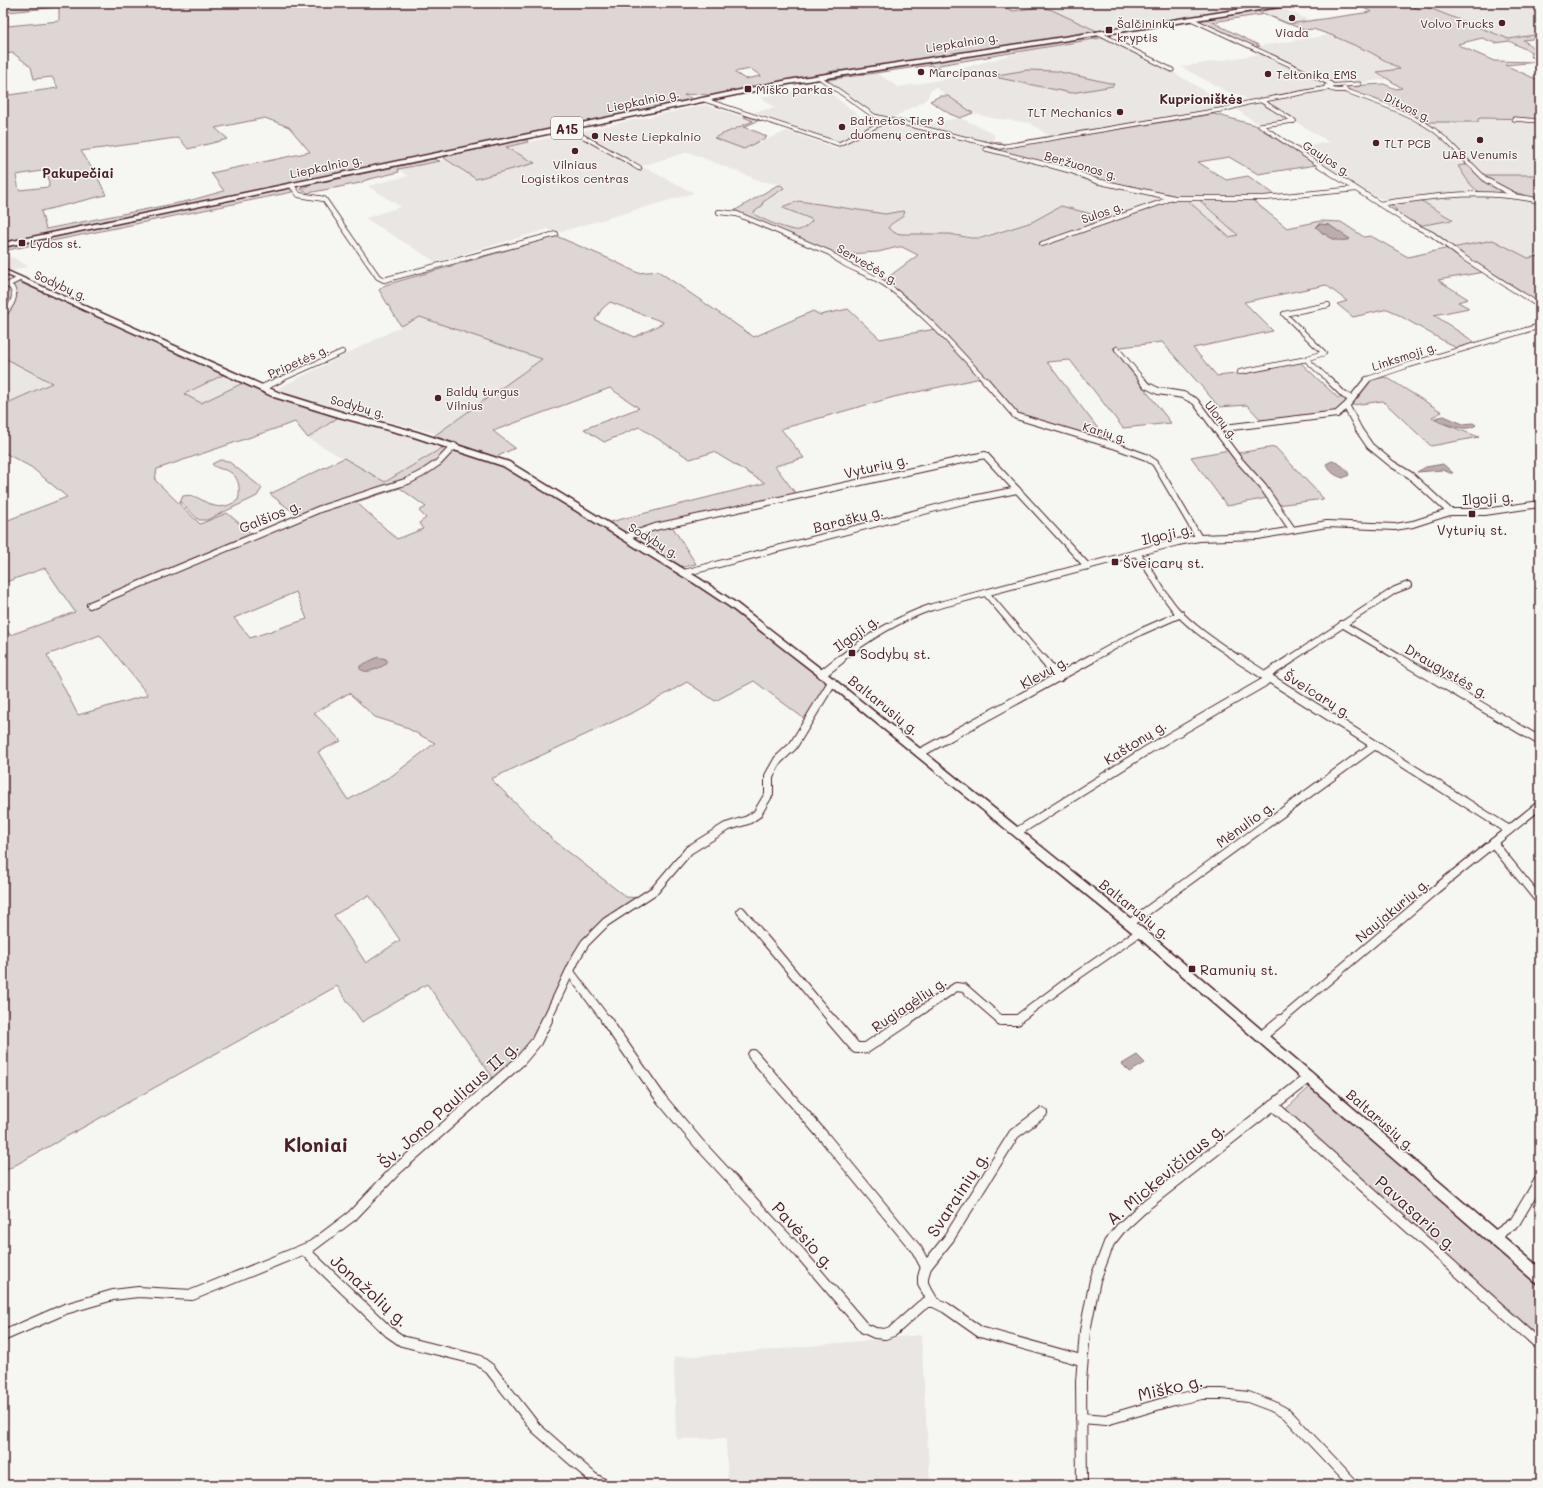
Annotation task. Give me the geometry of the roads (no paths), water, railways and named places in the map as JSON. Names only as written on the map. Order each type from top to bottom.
[{"type":"highway","name":"Liepkalnio g.","points":[[3,245],[819,77],[1292,3]]},
{"type":"main road","name":"Sodybų g.","points":[[3,271],[262,388],[321,409],[454,446],[513,467],[697,581]]},
{"type":"main road","name":"Baltarusių g.","points":[[697,581],[733,605],[822,674],[1140,932],[1540,1277]]},
{"type":"street","points":[[1409,3],[1421,7]]},
{"type":"street","points":[[1189,19],[1272,57],[1336,90],[1358,84]]},
{"type":"street","points":[[1099,33],[1172,70]]},
{"type":"street","points":[[1533,55],[1540,53]]},
{"type":"street","name":"Beržuonos g.","points":[[819,77],[870,114],[966,140],[965,141],[971,145],[1072,172],[1096,181],[1169,198],[1264,198],[1356,189]]},
{"type":"street","points":[[966,140],[1000,147],[1226,109],[1260,100],[1329,86]]},
{"type":"street","name":"Ditvos g.","points":[[1343,88],[1426,125],[1486,180],[1514,195]]},
{"type":"street","points":[[705,100],[839,144],[888,120]]},
{"type":"street","name":"Gaujos g.","points":[[1260,100],[1294,120],[1262,124],[1260,127],[1409,223],[1432,234],[1540,306]]},
{"type":"street","points":[[1514,119],[1540,120]]},
{"type":"street","points":[[568,128],[639,168]]},
{"type":"street","points":[[292,186],[298,195],[318,196],[324,199],[378,277],[384,280],[556,234]]},
{"type":"street","points":[[1379,204],[1454,195],[1479,194],[1514,195],[1540,201]]},
{"type":"street","name":"Sulos g.","points":[[1042,244],[1162,202],[1169,198]]},
{"type":"street","name":"Servečės g.","points":[[719,212],[738,214],[830,253],[837,260],[884,283],[921,312],[980,376]]},
{"type":"street","points":[[5,286],[19,279]]},
{"type":"street","points":[[3,316],[12,306],[14,290],[13,288],[5,286]]},
{"type":"street","points":[[1240,372],[1307,359],[1324,353],[1284,314],[1328,305]]},
{"type":"street","name":"Linksmoji g.","points":[[1216,429],[1337,414],[1347,407],[1363,383],[1368,379],[1540,326]]},
{"type":"street","name":"Ulonų g.","points":[[1117,349],[1146,385],[1158,390],[1189,397],[1195,401],[1239,460],[1263,487],[1292,529]]},
{"type":"street","name":"Pripetės g.","points":[[262,388],[342,352]]},
{"type":"street","points":[[1307,359],[1344,394],[1352,399]]},
{"type":"street","name":"Karių g.","points":[[980,376],[1016,416],[1116,446],[1151,460],[1158,467],[1161,475],[1199,538]]},
{"type":"street","points":[[1347,407],[1370,446],[1392,464],[1410,475],[1450,512]]},
{"type":"street","points":[[1337,414],[1354,420]]},
{"type":"street","name":"Galšios g.","points":[[90,605],[131,586],[330,505],[383,491],[413,480],[438,464],[454,446]]},
{"type":"street","name":"Vyturių g.","points":[[626,537],[655,527],[985,455],[1088,567]]},
{"type":"street","name":"Baraškų g.","points":[[684,573],[963,501],[1017,490]]},
{"type":"street","name":"Ilgoji g.","points":[[822,674],[854,648],[896,620],[924,610],[1178,542],[1199,538],[1258,536],[1292,529],[1337,524],[1395,527],[1413,524],[1450,512],[1485,512],[1540,504]]},
{"type":"street","name":"Šveicarų g.","points":[[1137,554],[1148,565],[1173,607],[1236,658],[1509,830]]},
{"type":"street","name":"Kaštonų g.","points":[[1017,832],[1149,748],[1263,683],[1267,677],[1342,624],[1395,590],[1408,585]]},
{"type":"street","points":[[986,593],[1059,678]]},
{"type":"street","name":"Klevų g.","points":[[920,753],[1059,678],[1140,632],[1181,614]]},
{"type":"street","name":"Draugystės g.","points":[[1342,624],[1540,741]]},
{"type":"street","name":"Šv. Jono Pauliaus II g.","points":[[3,1336],[81,1303],[103,1297],[132,1292],[177,1296],[192,1295],[304,1250],[312,1246],[352,1216],[395,1172],[464,1109],[520,1061],[536,1042],[581,949],[594,933],[606,922],[655,890],[672,872],[688,850],[726,828],[748,820],[757,814],[764,804],[768,794],[768,776],[778,760],[792,746],[832,682]]},
{"type":"street","name":"Mėnulio g.","points":[[1129,924],[1375,745]]},
{"type":"street","name":"Naujakurių g.","points":[[1262,1036],[1540,805]]},
{"type":"street","points":[[1493,843],[1540,901]]},
{"type":"street","name":"Rugiagėlių g.","points":[[741,911],[856,1048],[861,1049],[866,1048],[956,987],[964,988],[1002,1021],[1015,1022],[1140,932]]},
{"type":"street","name":"Pavėsio g.","points":[[570,972],[594,1003],[662,1100],[705,1151],[800,1253],[864,1328],[876,1334],[890,1332],[904,1324],[922,1305],[933,1301]]},
{"type":"street","points":[[753,1055],[825,1138],[917,1250],[926,1267],[923,1277],[923,1284],[933,1301],[952,1312],[979,1332],[1081,1360]]},
{"type":"street","name":"A. Mickevičiaus g.","points":[[1082,1485],[1081,1360],[1089,1302],[1101,1261],[1112,1238],[1126,1222],[1147,1204],[1309,1077]]},
{"type":"street","name":"Pavasario g.","points":[[1273,1105],[1540,1345]]},
{"type":"street","name":"Svarainių g.","points":[[926,1267],[949,1238],[1014,1134],[1042,1113]]},
{"type":"street","points":[[1494,1237],[1515,1222],[1540,1180]]},
{"type":"street","name":"Jonažolių g.","points":[[304,1250],[389,1332],[402,1341],[478,1360],[490,1369],[536,1428],[593,1478],[605,1485]]},
{"type":"street","name":"Miško g.","points":[[1081,1418],[1106,1420],[1174,1400],[1202,1394],[1222,1394],[1248,1397],[1272,1406],[1287,1414],[1354,1485]]},
{"type":"place","name":"Viada","points":[[1292,18]]},
{"type":"place","name":"Volvo Trucks","points":[[1502,23]]},
{"type":"place","name":"Šalčininkų kryptis","points":[[1109,30]]},
{"type":"place","name":"Marcipanas","points":[[921,72]]},
{"type":"place","name":"Teltonika EMS","points":[[1268,74]]},
{"type":"place","name":"Miško parkas","points":[[748,89]]},
{"type":"place","name":"TLT Mechanics","points":[[1120,112]]},
{"type":"place","name":"Baltnetos Tier 3 duomenų centras","points":[[842,127]]},
{"type":"place","name":"Neste Liepkalnio","points":[[595,136]]},
{"type":"place","name":"UAB Venumis","points":[[1480,140]]},
{"type":"place","name":"TLT PCB","points":[[1376,143]]},
{"type":"place","name":"Vilniaus Logistikos centras","points":[[575,151]]},
{"type":"place","name":"Lydos st.","points":[[22,243]]},
{"type":"place","name":"Baldų turgus Vilnius","points":[[438,398]]},
{"type":"place","name":"Vyturių st.","points":[[1472,514]]},
{"type":"place","name":"Šveicarų st.","points":[[1115,562]]},
{"type":"place","name":"Sodybų st.","points":[[852,653]]},
{"type":"place","name":"Ramunių st.","points":[[1192,969]]},
{"type":"district","name":"Kuprioniškės","points":[[1201,98]]},
{"type":"district","name":"Pakupečiai","points":[[78,172]]},
{"type":"district","name":"Kloniai","points":[[316,1144]]}]
